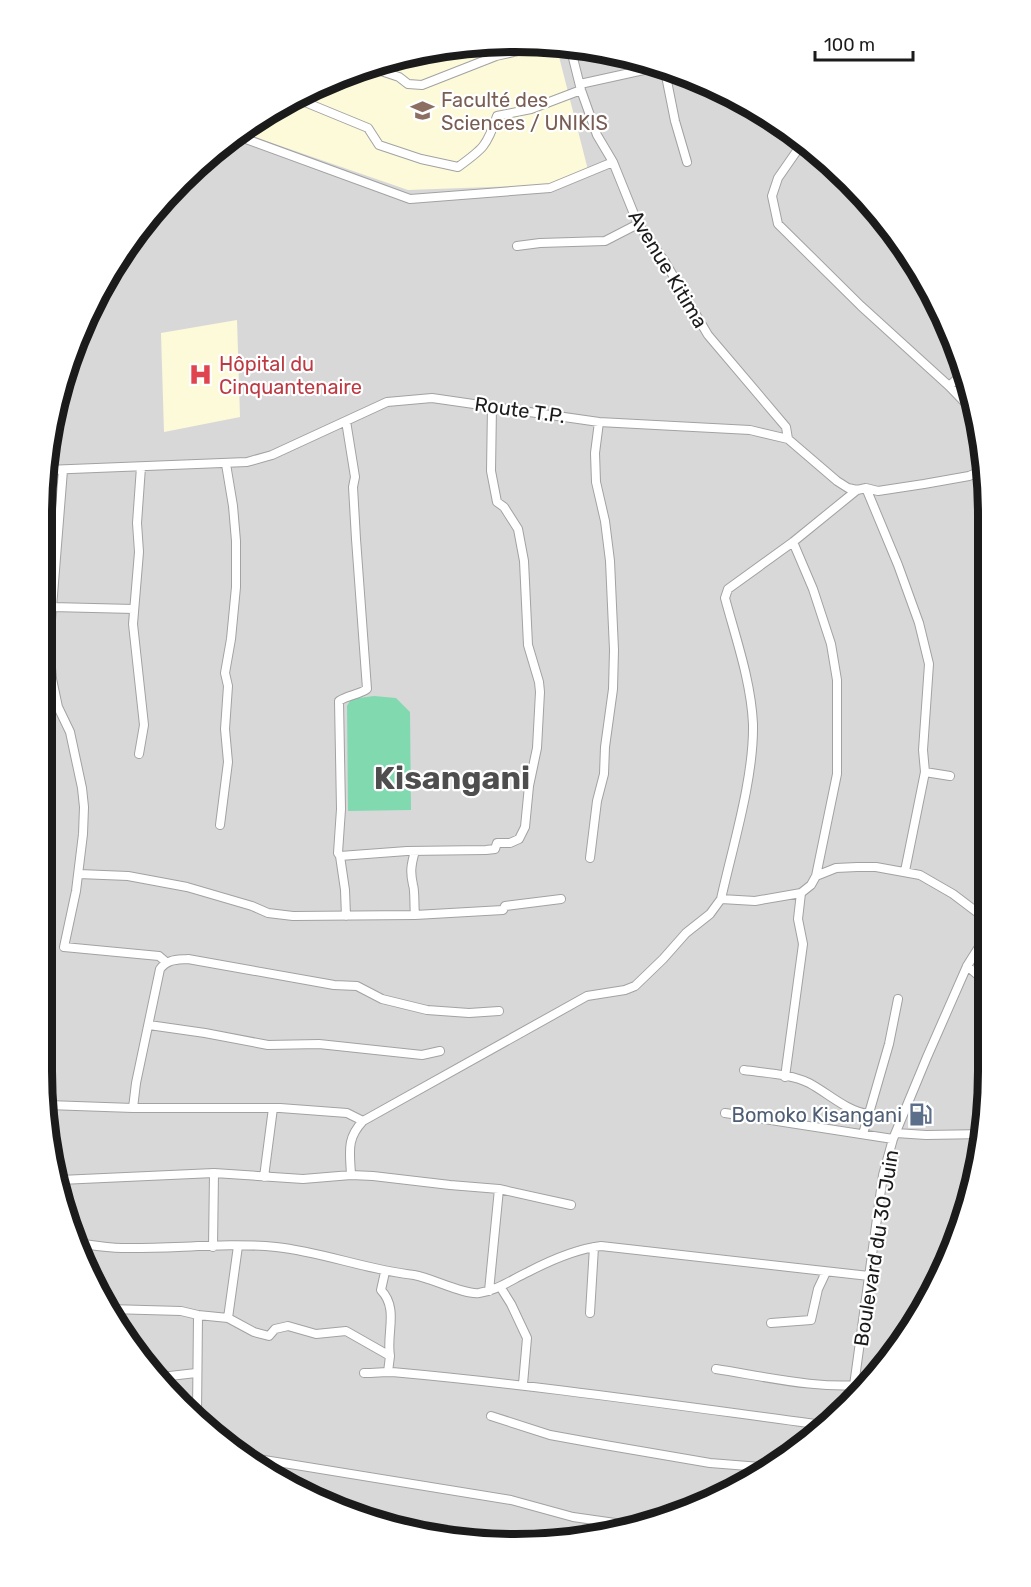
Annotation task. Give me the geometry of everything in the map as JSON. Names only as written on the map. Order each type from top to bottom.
[{"type":"street","points":[[384,72],[399,77],[408,84],[422,85],[496,56],[513,52]]},
{"type":"street","name":"Avenue Kitima","points":[[573,56],[597,135],[613,162],[638,224],[665,262],[708,335],[786,426],[788,439]]},
{"type":"street","points":[[306,103],[368,128],[379,145],[421,159],[458,167],[481,150],[490,139],[497,116],[531,109],[581,87],[644,71]]},
{"type":"street","points":[[666,78],[687,162]]},
{"type":"street","points":[[246,139],[410,199],[550,188],[613,162]]},
{"type":"street","points":[[798,149],[778,178],[772,196],[778,224],[965,403]]},
{"type":"street","points":[[517,246],[605,241],[638,224]]},
{"type":"street","points":[[949,386],[958,379]]},
{"type":"street","name":"Route T.P.","points":[[54,470],[248,462],[272,455],[387,402],[432,398],[599,422],[750,430],[788,439],[848,488],[878,491],[977,473]]},
{"type":"street","points":[[340,856],[495,849],[497,843],[510,843],[519,839],[525,827],[529,786],[537,748],[539,682],[528,645],[524,561],[518,529],[504,507],[497,502],[491,471],[492,406]]},
{"type":"street","points":[[346,421],[355,477],[353,487],[356,539],[368,689],[359,694],[348,695],[339,701],[341,809],[338,853],[345,890],[346,916]]},
{"type":"street","points":[[590,858],[597,801],[604,774],[605,747],[613,689],[614,650],[610,561],[605,521],[596,482],[599,422]]},
{"type":"street","points":[[220,825],[228,762],[225,729],[228,686],[225,673],[236,587],[236,541],[226,464]]},
{"type":"street","points":[[139,754],[144,725],[133,624],[139,552],[137,524],[141,467]]},
{"type":"street","points":[[63,470],[52,607],[134,609]]},
{"type":"street","points":[[351,1175],[350,1138],[363,1121],[587,996],[625,990],[635,986],[686,933],[710,914],[720,899],[752,757],[753,722],[745,670],[725,598],[726,593],[728,589],[861,489],[898,565],[924,643],[928,664],[924,740],[925,772],[904,872]]},
{"type":"street","points":[[720,899],[755,901],[801,893],[811,885],[816,876],[837,774],[837,680],[831,644],[813,589],[793,542]]},
{"type":"street","points":[[52,679],[58,707],[70,732],[82,789],[83,834],[79,873],[64,947],[159,956],[166,962]]},
{"type":"street","points":[[925,772],[950,776]]},
{"type":"street","points":[[415,851],[411,866],[415,915]]},
{"type":"street","points":[[816,876],[836,868],[857,867],[876,867],[920,875],[953,894],[978,913]]},
{"type":"street","points":[[79,873],[128,876],[187,887],[252,906],[267,913],[293,916],[490,912],[503,910],[505,906],[519,903],[561,899]]},
{"type":"street","points":[[785,1077],[803,944],[798,919],[801,893]]},
{"type":"street","name":"Boulevard du 30 Juin","points":[[855,1386],[884,1176],[895,1136],[967,966],[978,949]]},
{"type":"street","points":[[133,1108],[136,1083],[160,969],[166,962],[188,959],[334,985],[351,984],[382,999],[427,1010],[469,1013],[499,1011]]},
{"type":"street","points":[[967,966],[978,975]]},
{"type":"street","points":[[864,1134],[889,1044],[898,999]]},
{"type":"street","points":[[149,1025],[268,1045],[319,1044],[422,1055],[440,1051]]},
{"type":"street","points":[[744,1070],[808,1083],[838,1102],[868,1114]]},
{"type":"street","points":[[53,1105],[273,1108],[347,1113],[363,1121]]},
{"type":"street","points":[[264,1178],[273,1108]]},
{"type":"street","points":[[725,1113],[864,1134],[895,1136],[975,1134]]},
{"type":"street","points":[[213,1247],[214,1173]]},
{"type":"street","points":[[65,1180],[214,1173],[303,1179],[351,1175],[499,1189],[571,1205]]},
{"type":"street","points":[[489,1291],[499,1189]]},
{"type":"street","points":[[86,1244],[119,1248],[275,1247],[309,1252],[385,1272],[423,1276],[476,1294],[501,1288],[553,1260],[594,1247],[869,1276]]},
{"type":"street","points":[[228,1318],[238,1246]]},
{"type":"street","points":[[590,1313],[594,1247]]},
{"type":"street","points":[[385,1272],[381,1290],[389,1298],[391,1311],[388,1372]]},
{"type":"street","points":[[771,1323],[811,1320],[818,1289],[826,1272]]},
{"type":"street","points":[[501,1288],[527,1338],[523,1384]]},
{"type":"street","points":[[119,1309],[181,1311],[198,1316],[228,1318],[254,1332],[269,1336],[275,1329],[288,1326],[315,1334],[346,1331],[390,1356]]},
{"type":"street","points":[[197,1407],[198,1316]]},
{"type":"street","points":[[716,1369],[814,1384],[855,1386]]},
{"type":"street","points":[[364,1373],[388,1372],[434,1378],[523,1384],[816,1424]]},
{"type":"street","points":[[167,1376],[196,1373]]},
{"type":"street","points":[[491,1416],[550,1435],[710,1463],[756,1467]]},
{"type":"street","points":[[265,1460],[511,1500],[573,1517],[617,1523]]},
{"type":"shaded area","points":[[516,52],[576,56],[606,61],[664,77],[720,100],[747,115],[773,131],[821,167],[864,210],[883,234],[931,311],[963,396],[970,425],[978,485],[978,1102],[975,1132],[963,1191],[931,1276],[900,1329],[864,1377],[821,1420],[773,1456],[720,1487],[635,1519],[606,1526],[546,1534],[485,1534],[425,1526],[367,1510],[311,1487],[234,1439],[188,1399],[148,1353],[100,1276],[77,1220],[61,1162],[53,1102],[52,516],[56,455],[68,396],[100,311],[131,258],[167,210],[210,167],[234,148],[311,100],[396,68],[425,61],[485,53]]},
{"type":"shaded area","name":"Faculté des Sciences / UNIKIS","points":[[485,53],[558,54],[588,170],[546,185],[408,190],[251,136],[311,100],[396,68],[425,61]]},
{"type":"shaded area","name":"Hôpital du Cinquantenaire","points":[[237,320],[240,417],[164,432],[161,333]]},
{"type":"green space","points":[[374,696],[396,698],[410,712],[411,810],[348,811],[347,706],[351,699]]},
{"type":"place","name":"Faculté des Sciences / UNIKIS","points":[[423,111]]},
{"type":"place","name":"Hôpital du Cinquantenaire","points":[[201,375]]},
{"type":"place","name":"Bomoko Kisangani","points":[[920,1115]]},
{"type":"district","name":"Kisangani","points":[[452,778]]}]
